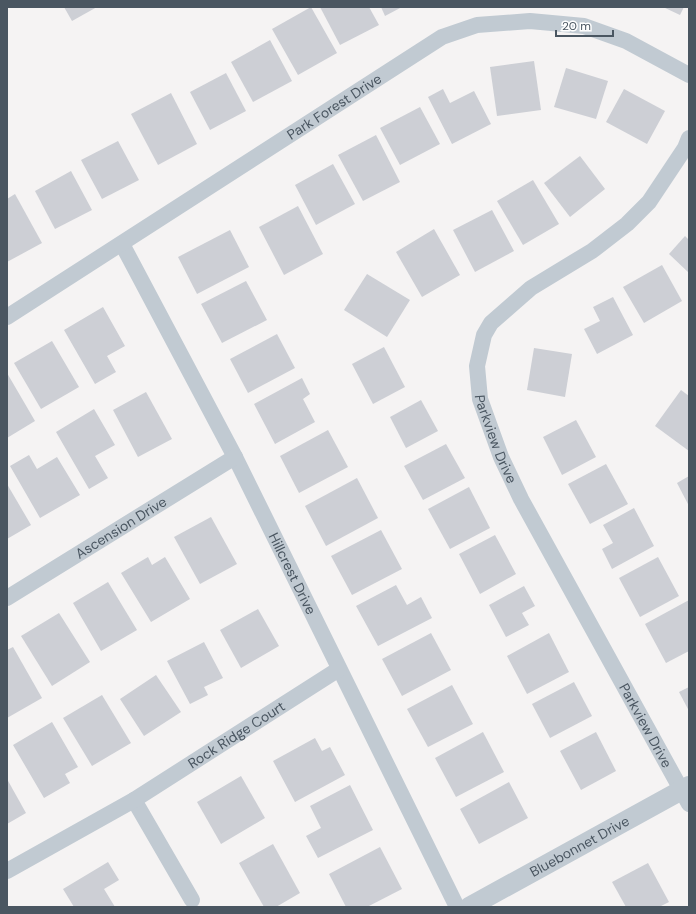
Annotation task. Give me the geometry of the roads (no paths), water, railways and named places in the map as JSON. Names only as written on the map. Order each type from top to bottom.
[{"type":"street","name":"Park Forest Drive","points":[[7,317],[442,37],[477,25],[530,21],[584,26],[626,41],[689,75]]},
{"type":"street","name":"Parkview Drive","points":[[686,793],[521,499],[501,456],[480,399],[477,366],[484,335],[491,323],[532,288],[592,251],[627,224],[649,202],[685,148],[689,138]]},
{"type":"street","name":"Hillcrest Drive","points":[[122,244],[234,457],[457,907]]},
{"type":"street","name":"Ascension Drive","points":[[7,598],[234,457]]},
{"type":"street","name":"Rock Ridge Court","points":[[7,871],[134,800],[339,669]]},
{"type":"street","name":"Bluebonnet Drive","points":[[469,907],[686,793]]},
{"type":"street","points":[[134,800],[192,900]]}]
